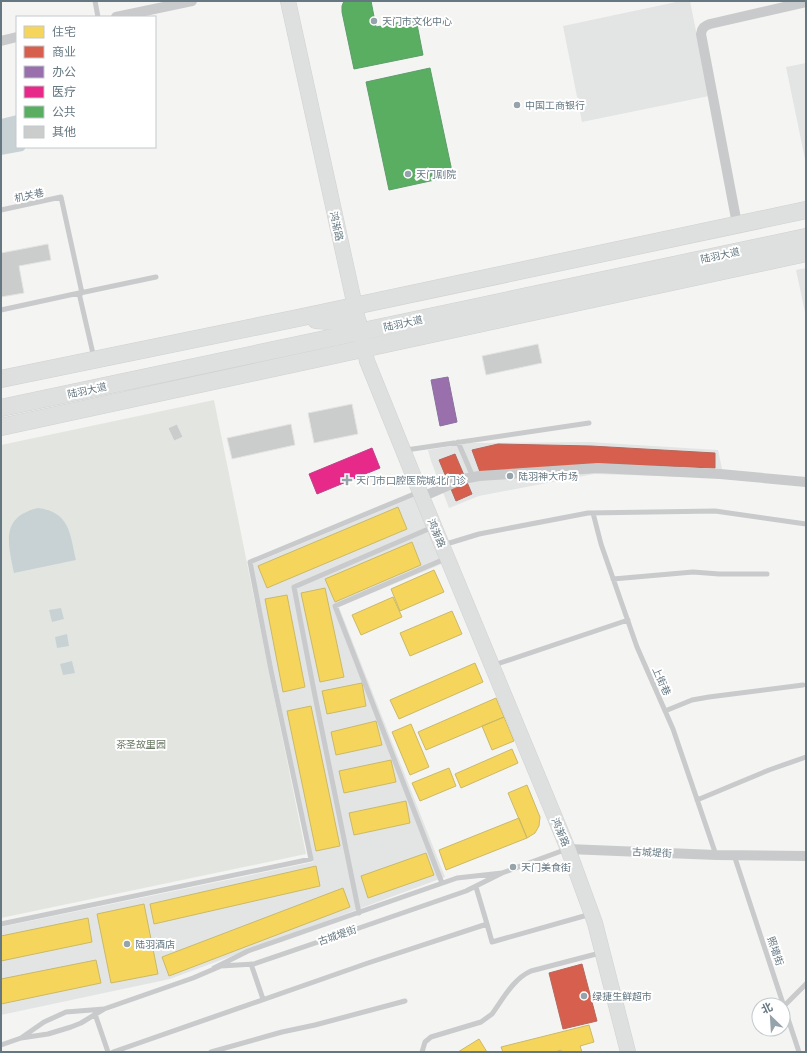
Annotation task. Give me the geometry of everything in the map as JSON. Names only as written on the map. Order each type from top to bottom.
[{"type":"main road","points":[[1,379],[298,318],[806,210]]},
{"type":"main road","name":"陆羽大道","points":[[1,408],[806,227]]},
{"type":"main road","name":"陆羽大道","points":[[1,398],[806,237]]},
{"type":"main road","points":[[5,424],[323,358],[806,253]]},
{"type":"main road","points":[[298,318],[359,327]]},
{"type":"main road","points":[[323,358],[359,327]]},
{"type":"street","points":[[121,16],[192,1]]},
{"type":"street","name":"鸿渐路","points":[[288,1],[354,306],[371,374],[568,849],[592,914],[628,1052]]},
{"type":"street","points":[[737,224],[701,31],[704,26],[710,24],[806,2]]},
{"type":"street","points":[[1,41],[16,38]]},
{"type":"street","points":[[420,494],[472,477],[598,468],[720,474],[806,482]]},
{"type":"street","name":"古城堤街","points":[[568,849],[734,856],[806,856]]},
{"type":"lane","points":[[95,1],[98,16]]},
{"type":"lane","name":"机关巷","points":[[1,210],[61,197],[80,293]]},
{"type":"lane","points":[[1,310],[156,277]]},
{"type":"lane","points":[[80,293],[94,359]]},
{"type":"lane","points":[[402,450],[589,423]]},
{"type":"lane","points":[[458,442],[472,477]]},
{"type":"lane","points":[[1,924],[311,859],[250,562],[420,494]]},
{"type":"lane","points":[[442,883],[335,606],[479,534],[593,513],[715,510],[806,524]]},
{"type":"lane","name":"上街巷","points":[[593,513],[601,544],[637,646],[673,729],[716,855]]},
{"type":"lane","points":[[359,912],[294,587],[434,526]]},
{"type":"lane","points":[[613,579],[693,572],[719,574],[767,574]]},
{"type":"lane","points":[[492,666],[628,620]]},
{"type":"lane","points":[[665,711],[692,700],[803,685]]},
{"type":"lane","points":[[697,800],[769,770],[806,757]]},
{"type":"lane","name":"古城堤街","points":[[214,968],[221,966],[251,964],[476,887],[502,873],[568,849]]},
{"type":"lane","name":"照墙街","points":[[734,856],[781,997]]},
{"type":"lane","name":"古城堤街","points":[[1,1045],[21,1038],[60,1031],[81,1023],[104,1010],[193,978],[248,951],[442,883],[463,876],[502,873]]},
{"type":"lane","points":[[476,887],[492,942],[592,914]]},
{"type":"lane","points":[[113,1052],[368,963],[487,924]]},
{"type":"lane","points":[[422,1052],[425,1042],[431,1037],[487,1019],[518,979],[524,974],[603,952]]},
{"type":"lane","points":[[251,964],[264,1000]]},
{"type":"lane","points":[[791,999],[806,984]]},
{"type":"lane","points":[[213,1052],[282,1032],[315,1025],[405,1001]]},
{"type":"lane","name":"古城堤街","points":[[21,1038],[44,1022],[60,1014],[77,1011],[104,1010]]},
{"type":"lane","points":[[96,1014],[108,1052]]},
{"type":"lane","name":"照墙街","points":[[791,1027],[799,1052]]},
{"type":"shaded area","points":[[681,1],[690,1],[709,96],[582,122],[563,26]]},
{"type":"shaded area","points":[[806,63],[806,164],[786,67]]},
{"type":"shaded area","points":[[16,115],[16,148],[25,148],[23,151],[1,155],[1,119]]},
{"type":"shaded area","points":[[806,268],[806,317],[796,270]]},
{"type":"shaded area","name":"陆羽神大市场","points":[[589,442],[718,450],[724,478],[594,474],[479,496],[449,508],[428,450],[470,443]]},
{"type":"shaded area","points":[[416,496],[444,563],[339,607],[445,877],[170,979],[1,1015],[1,927],[313,862],[252,564]]},
{"type":"shaded area","points":[[38,508],[49,510],[63,519],[70,533],[76,560],[14,573],[9,542],[12,525],[17,518],[26,512]]},
{"type":"shaded area","points":[[61,608],[64,619],[52,622],[49,610]]},
{"type":"shaded area","points":[[67,634],[69,646],[57,648],[55,637]]},
{"type":"shaded area","points":[[72,661],[75,673],[63,675],[60,664]]},
{"type":"green space","name":"茶圣故里园","points":[[214,400],[306,854],[1,918],[1,445]]},
{"type":"building: 住宅","points":[[398,507],[407,529],[267,588],[258,566]]},
{"type":"building: 住宅","points":[[412,542],[421,565],[335,602],[325,579]]},
{"type":"building: 住宅","points":[[434,570],[444,592],[400,611],[391,589]]},
{"type":"building: 住宅","points":[[325,588],[344,677],[320,682],[301,593]]},
{"type":"building: 住宅","points":[[287,595],[305,687],[283,692],[265,599]]},
{"type":"building: 住宅","points":[[393,597],[402,617],[361,635],[352,615]]},
{"type":"building: 住宅","points":[[452,611],[462,634],[410,656],[400,633]]},
{"type":"building: 住宅","points":[[475,663],[483,682],[399,719],[390,700]]},
{"type":"building: 住宅","points":[[362,683],[366,706],[327,714],[322,691]]},
{"type":"building: 住宅","points":[[496,698],[504,717],[426,750],[418,732]]},
{"type":"building: 住宅","points":[[311,706],[340,846],[316,851],[287,711]]},
{"type":"building: 住宅","points":[[504,717],[514,741],[492,750],[482,726]]},
{"type":"building: 住宅","points":[[376,721],[382,745],[336,755],[331,732]]},
{"type":"building: 住宅","points":[[411,724],[429,767],[410,775],[392,732]]},
{"type":"building: 住宅","points":[[512,749],[518,763],[461,788],[455,774]]},
{"type":"building: 住宅","points":[[391,760],[396,782],[344,793],[339,771]]},
{"type":"building: 住宅","points":[[449,768],[456,786],[420,801],[412,783]]},
{"type":"building: 住宅","points":[[527,785],[540,817],[539,826],[535,833],[527,838],[508,793]]},
{"type":"building: 住宅","points":[[406,801],[410,823],[354,835],[349,813]]},
{"type":"building: 住宅","points":[[519,818],[527,838],[446,870],[439,850]]},
{"type":"building: 住宅","points":[[426,853],[434,875],[368,898],[361,876]]},
{"type":"building: 住宅","points":[[316,866],[320,886],[154,924],[150,904]]},
{"type":"building: 住宅","points":[[343,888],[350,907],[169,976],[162,957]]},
{"type":"building: 住宅","name":"陆羽酒店","points":[[144,904],[158,974],[111,983],[97,914]]},
{"type":"building: 住宅","points":[[88,918],[92,942],[1,961],[1,936]]},
{"type":"building: 住宅","points":[[96,960],[101,983],[1,1004],[1,979]]},
{"type":"building: 住宅","points":[[589,1025],[594,1042],[580,1046],[582,1052],[562,1052],[561,1050],[555,1052],[503,1052],[501,1047]]},
{"type":"building: 住宅","points":[[479,1039],[487,1052],[458,1052]]},
{"type":"building: 商业","points":[[498,444],[591,446],[715,453],[715,468],[607,464],[480,472],[472,450]]},
{"type":"building: 商业","points":[[455,454],[472,494],[456,501],[439,460]]},
{"type":"building: 商业","points":[[582,964],[597,1021],[563,1029],[549,973]]},
{"type":"building: 办公","points":[[448,377],[457,422],[440,426],[431,380]]},
{"type":"building: 医疗","points":[[372,448],[380,468],[317,494],[309,474]]},
{"type":"building: 公共","points":[[344,1],[371,1],[376,27],[416,19],[423,55],[354,69],[342,12]]},
{"type":"building: 公共","points":[[430,68],[453,176],[389,190],[366,82]]},
{"type":"building: 其他","points":[[48,244],[51,260],[19,266],[24,293],[1,297],[1,253]]},
{"type":"building: 其他","points":[[538,344],[542,363],[486,375],[482,356]]},
{"type":"building: 其他","points":[[352,404],[358,434],[314,443],[308,413]]},
{"type":"building: 其他","points":[[177,424],[183,437],[174,441],[168,428]]},
{"type":"building: 其他","points":[[291,424],[295,445],[232,459],[227,438]]},
{"type":"place","name":"天门市文化中心","points":[[374,21]]},
{"type":"place","name":"中国工商银行","points":[[517,105]]},
{"type":"place","name":"天门剧院","points":[[408,174]]},
{"type":"place","name":"陆羽神大市场","points":[[510,476]]},
{"type":"place","name":"天门市口腔医院城北门诊","points":[[347,480]]},
{"type":"place","name":"天门美食街","points":[[513,867]]},
{"type":"place","name":"陆羽酒店","points":[[127,944]]},
{"type":"place","name":"绿捷生鲜超市","points":[[584,996]]}]
